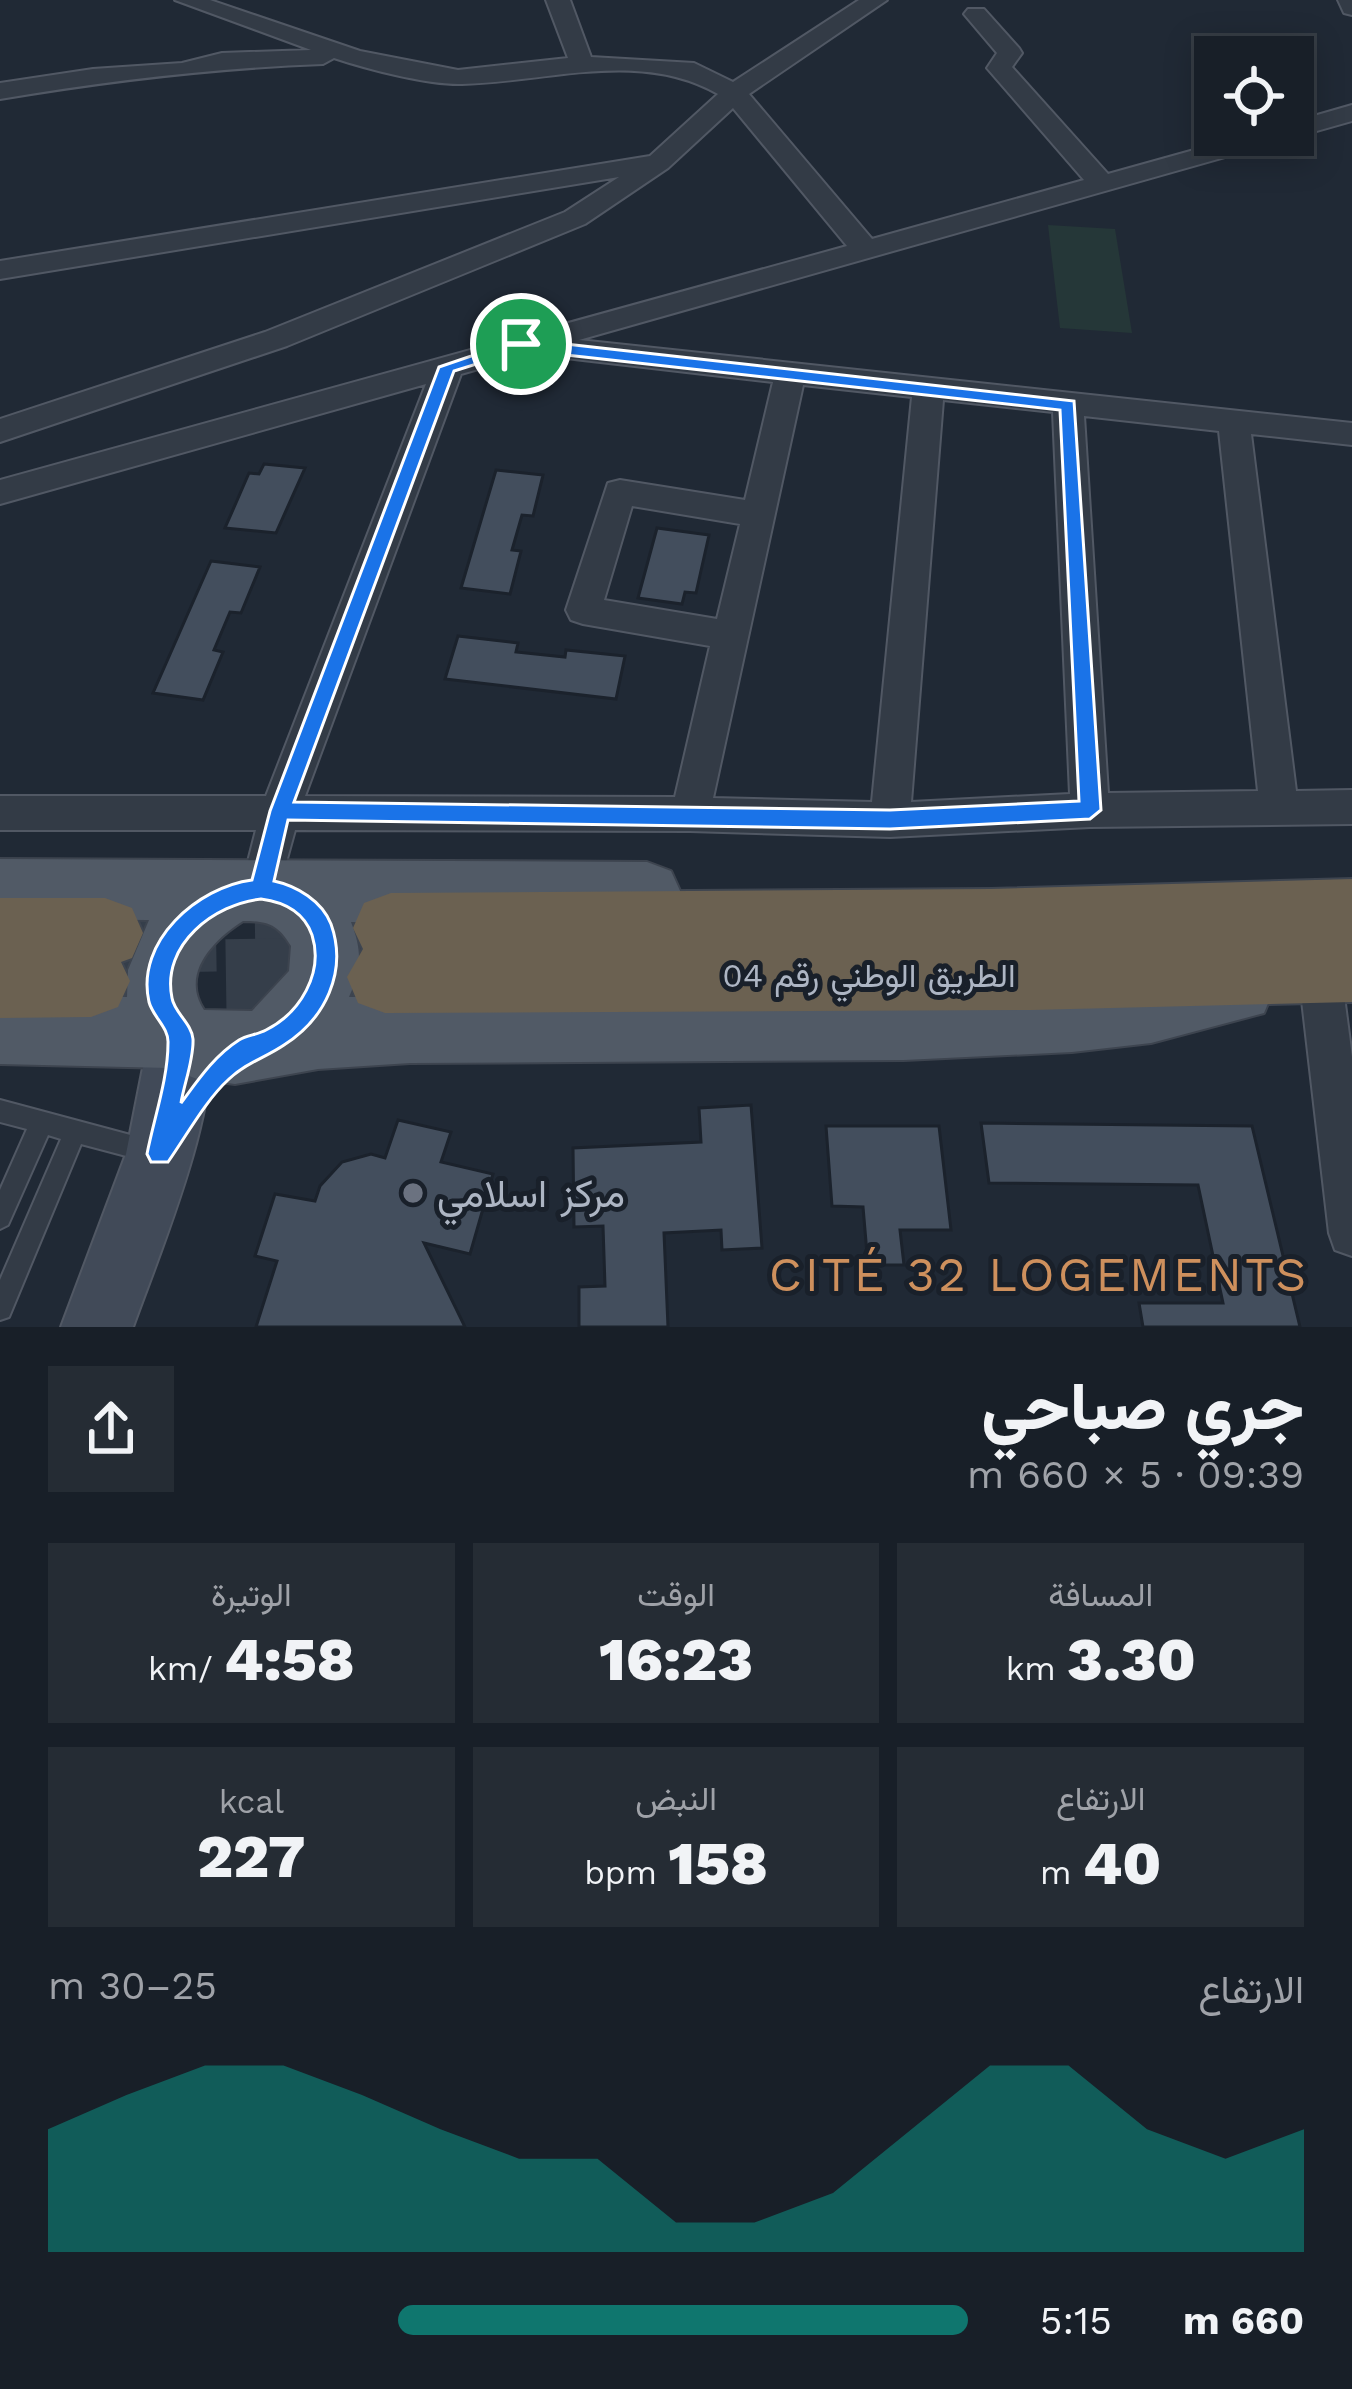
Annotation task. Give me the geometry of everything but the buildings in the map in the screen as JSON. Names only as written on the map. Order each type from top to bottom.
[{"type":"highway","points":[[0,933],[98,957],[0,982]]},
{"type":"highway","name":"الطريق الوطني رقم 04","points":[[388,953],[1030,974],[1344,939]]},
{"type":"main road","points":[[0,889],[1182,896],[1344,939]]},
{"type":"main road","points":[[258,891],[303,904],[319,922],[326,946],[325,972],[306,1010],[219,1039],[160,1000],[165,956],[191,917],[258,891]]},
{"type":"main road","points":[[0,1029],[219,1039],[410,1028],[904,1026],[1072,1018],[1151,1009],[1344,939]]},
{"type":"main road","points":[[97,1327],[160,1154],[201,1091],[219,1039]]},
{"type":"street","points":[[188,0],[355,57],[458,77],[582,64],[694,70],[734,93],[865,249]]},
{"type":"street","points":[[559,0],[582,64]]},
{"type":"street","points":[[0,431],[276,339],[575,218],[658,162],[734,93],[874,0]]},
{"type":"street","points":[[976,14],[1010,53],[999,68],[1103,185]]},
{"type":"street","points":[[0,91],[93,76],[182,70],[221,60],[355,57]]},
{"type":"street","points":[[1314,124],[1352,113]]},
{"type":"street","points":[[0,492],[1204,156]]},
{"type":"street","points":[[0,270],[658,162]]},
{"type":"street","points":[[521,344],[1352,434]]},
{"type":"street","points":[[258,891],[280,811],[448,367]]},
{"type":"street","points":[[690,814],[790,375]]},
{"type":"street","points":[[890,820],[928,390]]},
{"type":"street","points":[[1068,405],[1090,810]]},
{"type":"street","points":[[1234,423],[1279,806]]},
{"type":"street","points":[[733,635],[583,610],[620,492],[757,514]]},
{"type":"street","points":[[0,813],[690,814],[890,820],[1090,810],[1352,807]]},
{"type":"street","points":[[1344,939],[1352,1233]]},
{"type":"lane","points":[[1,1115],[160,1154]]},
{"type":"lane","points":[[0,1217],[42,1122]]},
{"type":"lane","points":[[0,1308],[76,1130]]},
{"type":"shaded area","points":[[1048,225],[1115,229],[1132,333],[1060,328]]},
{"type":"tunnel","points":[[136,933],[369,929]]},
{"type":"tunnel","points":[[107,981],[370,977]]},
{"type":"place","name":"مركز اسلامي","points":[[413,1193]]},
{"type":"district","name":"CITÉ 32 LOGEMENTS","points":[[1039,1274]]},
{"type":"route","points":[[521,344],[448,367],[280,811],[261,889],[232,892],[211,903],[191,917],[165,956],[160,1000],[181,1037],[160,1154],[217,1074],[248,1048],[272,1040],[297,1022],[315,998],[325,972],[326,946],[319,922],[303,904],[281,892],[261,889],[280,811],[890,820],[1090,810],[1068,405],[521,344]]}]
